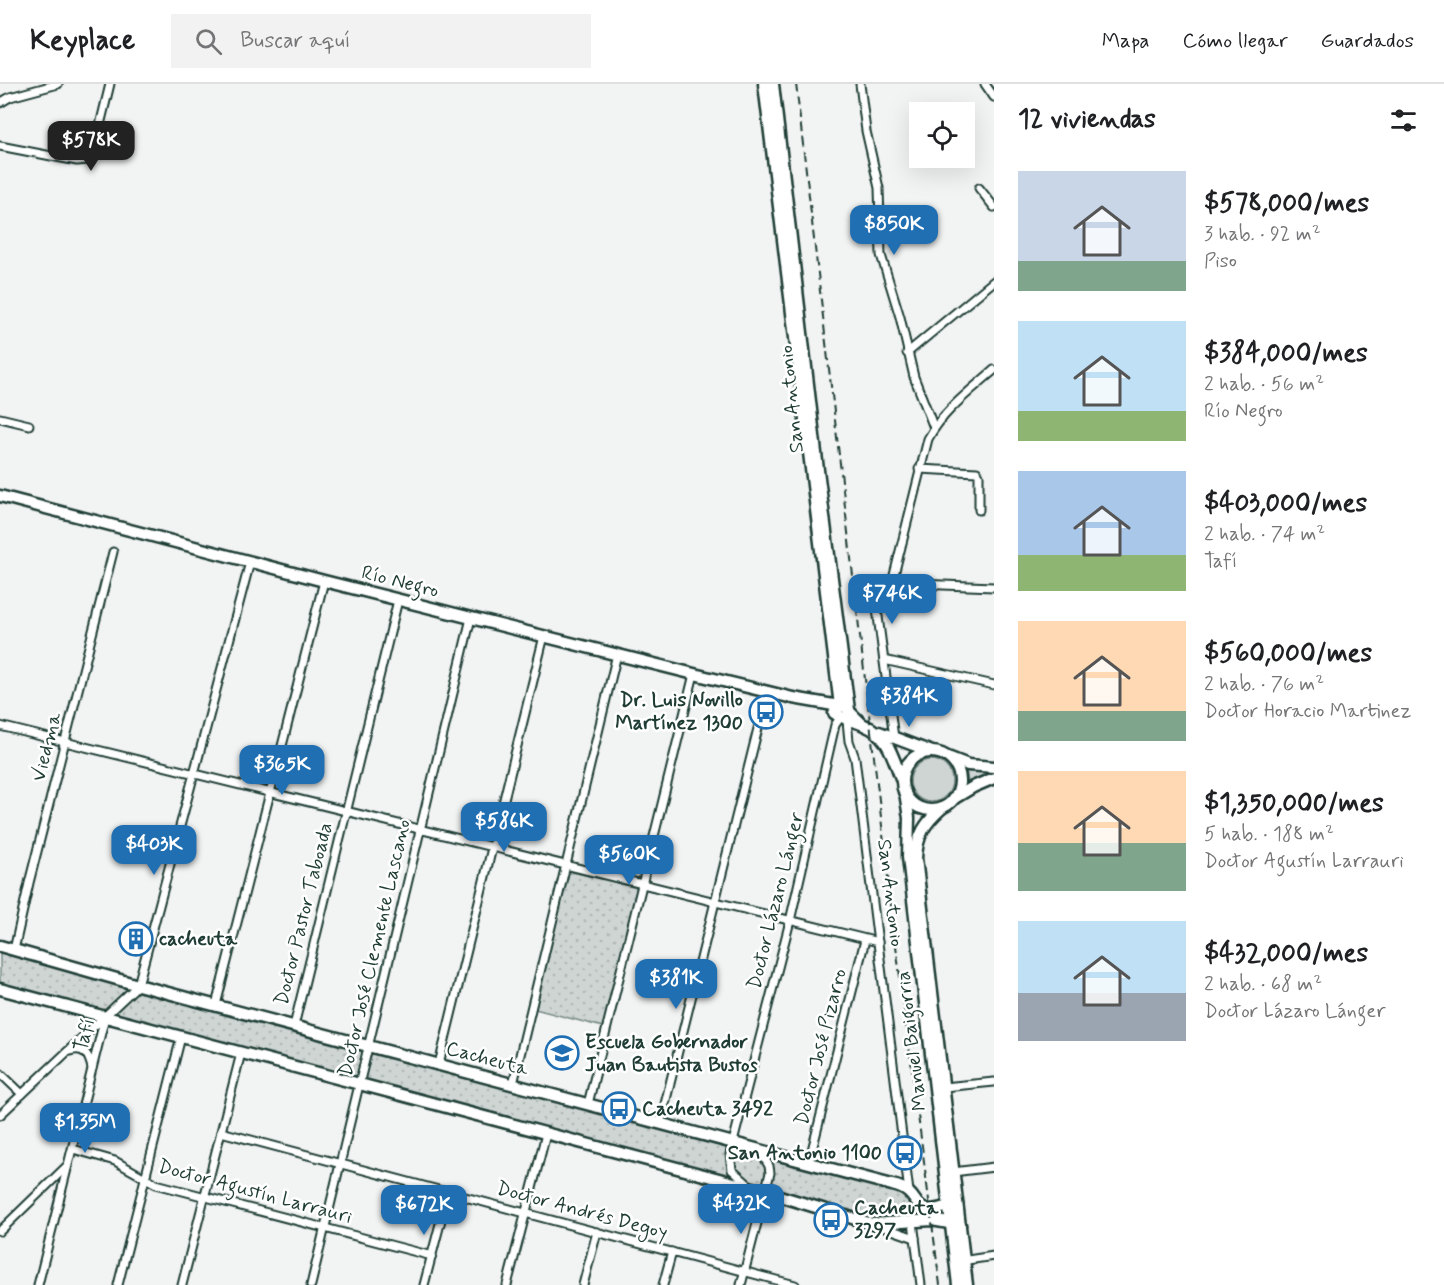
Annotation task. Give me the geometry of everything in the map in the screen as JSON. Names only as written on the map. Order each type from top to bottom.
[{"type":"street","points":[[0,103],[10,97],[58,84]]},
{"type":"street","points":[[0,146],[77,161],[88,160],[93,154],[110,84]]},
{"type":"street","name":"San Antonio","points":[[764,84],[843,714],[855,758],[921,1285]]},
{"type":"street","name":"San Antonio","points":[[773,84],[818,470],[843,714]]},
{"type":"street","points":[[860,84],[866,131],[879,188],[881,255],[900,317],[914,377],[934,428]]},
{"type":"street","points":[[985,84],[994,98]]},
{"type":"street","points":[[979,188],[994,207]]},
{"type":"street","points":[[907,353],[994,280]]},
{"type":"street","points":[[892,583],[919,469],[934,428],[951,409],[994,370]]},
{"type":"street","points":[[0,418],[29,425]]},
{"type":"street","points":[[919,469],[977,472],[979,475],[979,510]]},
{"type":"street","name":"Río Negro","points":[[0,496],[398,600],[793,698],[843,714],[875,731],[933,752]]},
{"type":"street","name":"Viedma","points":[[14,950],[112,552]]},
{"type":"street","points":[[138,985],[250,562]]},
{"type":"street","points":[[216,1005],[324,581]]},
{"type":"street","points":[[894,738],[876,595],[892,583],[994,587]]},
{"type":"street","name":"Doctor Pastor Taboada","points":[[294,1026],[398,600]]},
{"type":"street","name":"Doctor José Clemente Lascano","points":[[311,1285],[471,618]]},
{"type":"street","points":[[440,1064],[544,636]]},
{"type":"street","points":[[513,1084],[617,654]]},
{"type":"street","points":[[884,660],[994,685]]},
{"type":"street","points":[[588,1104],[694,674]]},
{"type":"street","points":[[660,1124],[767,692]]},
{"type":"street","name":"Doctor Lázaro Lánger","points":[[753,1188],[732,1170],[730,1154],[790,921],[835,725],[843,714]]},
{"type":"street","points":[[0,726],[878,942]]},
{"type":"street","name":"Río Negro","points":[[875,731],[888,744],[904,788]]},
{"type":"street","points":[[994,766],[968,765],[933,752],[917,756],[910,761],[905,768],[904,788],[918,806],[929,809],[942,808],[973,787],[994,778]]},
{"type":"street","points":[[947,757],[955,765],[959,777],[959,788],[953,799]]},
{"type":"street","name":"Manuel Baigorria","points":[[904,788],[909,818],[908,857],[960,1261],[958,1285]]},
{"type":"street","name":"Manuel Baigorria","points":[[942,808],[923,827],[918,840],[916,858],[944,1087],[953,1172],[953,1204]]},
{"type":"street","name":"Doctor José Pizarro","points":[[809,1162],[865,940]]},
{"type":"street","name":"Cacheuta","points":[[0,946],[138,985],[892,1185],[909,1192],[922,1209],[932,1210],[953,1204]]},
{"type":"street","name":"Tafí","points":[[38,1285],[105,1017],[138,985]]},
{"type":"street","points":[[0,989],[765,1191],[915,1238]]},
{"type":"street","points":[[0,1115],[105,1017]]},
{"type":"street","points":[[118,1285],[181,1037]]},
{"type":"street","points":[[68,1052],[82,1050],[87,1053],[92,1069]]},
{"type":"street","points":[[182,1285],[241,1053]]},
{"type":"street","points":[[0,1073],[22,1094]]},
{"type":"street","points":[[944,1087],[994,1082]]},
{"type":"street","name":"Doctor Andrés Degoy","points":[[221,1132],[795,1285]]},
{"type":"street","points":[[507,1285],[546,1134]]},
{"type":"street","name":"Doctor Agustín Larrauri","points":[[73,1149],[115,1161],[156,1184],[432,1256]]},
{"type":"street","points":[[741,1285],[769,1169],[759,1149]]},
{"type":"street","points":[[0,1232],[69,1164]]},
{"type":"street","points":[[953,1172],[994,1167]]},
{"type":"street","points":[[424,1285],[448,1193]]},
{"type":"street","points":[[872,1224],[932,1220],[956,1225]]},
{"type":"street","points":[[583,1285],[597,1232]]},
{"type":"street","points":[[663,1285],[672,1252]]},
{"type":"street","points":[[960,1261],[994,1256]]},
{"type":"street","name":"Manuel Baigorria","points":[[960,1261],[968,1285]]},
{"type":"shaded area","points":[[931,760],[946,766],[952,781],[946,796],[931,802],[916,796],[910,781],[916,766]]},
{"type":"shaded area","points":[[966,769],[994,771],[994,773],[968,783]]},
{"type":"shaded area","points":[[569,871],[637,888],[603,1027],[535,1009]]},
{"type":"shaded area","points":[[0,946],[909,1192],[913,1222],[881,1224],[0,989]]},
{"type":"railway","points":[[796,84],[895,938],[940,1285]]},
{"type":"place","name":"Dr. Luis Novillo Martínez 1300","points":[[766,712]]},
{"type":"place","name":"cacheuta","points":[[136,939]]},
{"type":"place","name":"Escuela Gobernador Juan Bautista Bustos","points":[[562,1053]]},
{"type":"place","name":"Cacheuta 3492","points":[[619,1109]]},
{"type":"place","name":"San Antonio 1100","points":[[905,1153]]},
{"type":"place","name":"Cacheuta 3297","points":[[831,1220]]}]
